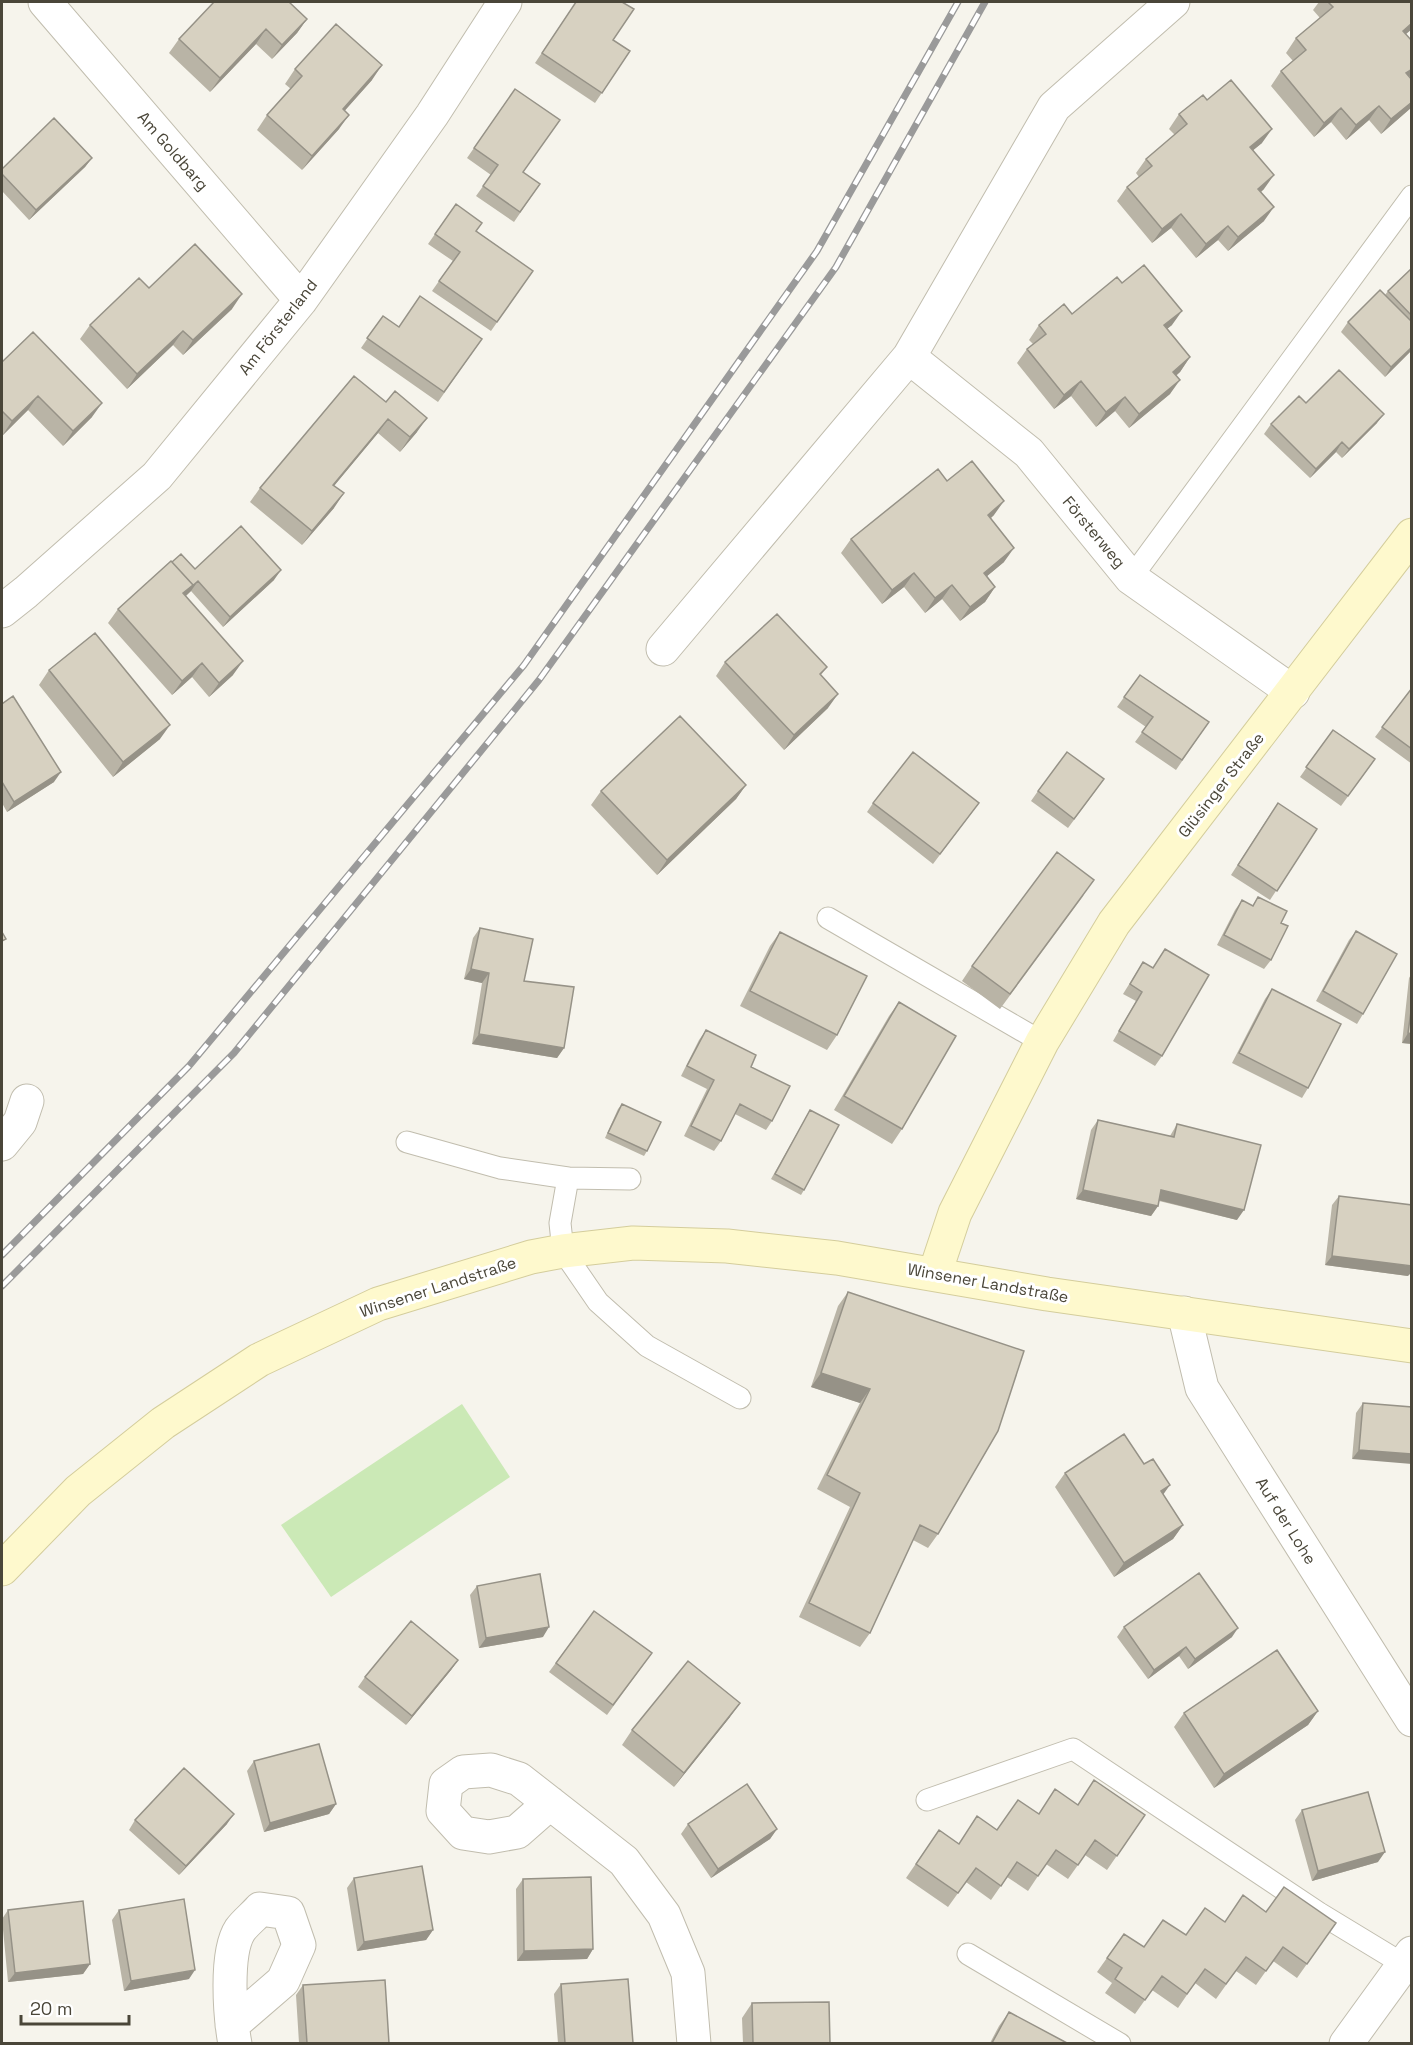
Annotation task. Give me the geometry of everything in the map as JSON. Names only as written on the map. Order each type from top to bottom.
[{"type":"street","name":"Am Goldbarg","points":[[45,2],[301,300]]},
{"type":"street","name":"Am Försterland","points":[[2,611],[157,476],[301,300],[432,115],[505,2]]},
{"type":"street","points":[[663,649],[909,357],[1054,107],[1173,2]]},
{"type":"street","name":"Försterweg","points":[[909,357],[1029,453],[1131,578],[1293,692]]},
{"type":"street","name":"Glüsinger Straße","points":[[935,1273],[955,1214],[1042,1042],[1114,923],[1412,536]]},
{"type":"street","points":[[2,1144],[20,1122],[27,1101]]},
{"type":"street","name":"Winsener Landstraße","points":[[2,1569],[95,1478],[163,1423],[259,1360],[378,1304],[531,1257],[563,1251],[633,1243],[726,1246],[837,1258],[1047,1294],[1412,1346]]},
{"type":"street","name":"Auf der Lohe","points":[[1184,1313],[1202,1388],[1412,1720]]},
{"type":"street","points":[[550,1803],[624,1862],[664,1915],[688,1974],[694,2043]]},
{"type":"street","points":[[1346,2043],[1407,1959]]},
{"type":"lane","points":[[1131,578],[1412,196]]},
{"type":"lane","points":[[828,918],[1042,1042]]},
{"type":"lane","points":[[407,1143],[500,1168],[568,1178],[630,1179]]},
{"type":"lane","points":[[568,1178],[560,1223],[563,1251],[598,1302],[647,1346],[740,1398]]},
{"type":"lane","points":[[927,1800],[1073,1749],[1319,1913],[1407,1959]]},
{"type":"lane","points":[[968,1954],[1120,2043]]},
{"type":"green space","points":[[462,1404],[510,1477],[331,1597],[281,1525]]},
{"type":"building","points":[[214,2],[289,2],[307,19],[282,45],[266,29],[220,78],[179,39]]},
{"type":"building","points":[[576,2],[622,2],[634,9],[613,40],[630,51],[602,93],[542,53]]},
{"type":"building","points":[[1328,2],[1412,2],[1412,23],[1403,31],[1412,41],[1412,69],[1406,73],[1412,80],[1412,102],[1391,119],[1379,106],[1356,125],[1341,108],[1324,123],[1281,71],[1306,50],[1296,38],[1333,7]]},
{"type":"building","points":[[336,24],[382,65],[343,109],[349,115],[312,156],[267,115],[302,76],[295,69]]},
{"type":"building","points":[[1231,80],[1272,129],[1250,147],[1274,175],[1258,189],[1274,207],[1238,237],[1228,226],[1206,244],[1181,214],[1162,229],[1127,187],[1152,166],[1146,159],[1187,124],[1179,114],[1203,95],[1207,100]]},
{"type":"building","points":[[515,89],[560,120],[523,172],[540,184],[520,212],[483,186],[498,165],[474,148]]},
{"type":"building","points":[[54,118],[92,158],[36,210],[2,174],[2,169]]},
{"type":"building","points":[[456,204],[482,223],[476,231],[533,271],[497,322],[439,281],[460,252],[435,234]]},
{"type":"building","points":[[195,244],[242,294],[193,340],[183,331],[137,374],[90,325],[139,278],[149,288]]},
{"type":"building","points":[[1144,265],[1182,311],[1164,325],[1190,357],[1173,372],[1180,380],[1139,414],[1125,397],[1106,412],[1081,381],[1064,395],[1027,349],[1046,334],[1039,325],[1064,304],[1072,314],[1117,277],[1122,283]]},
{"type":"building","points":[[1412,268],[1412,316],[1388,291]]},
{"type":"building","points":[[1380,290],[1412,322],[1412,347],[1391,367],[1348,322]]},
{"type":"building","points":[[420,296],[482,339],[444,392],[367,338],[383,316],[399,327]]},
{"type":"building","points":[[33,332],[102,403],[73,431],[38,396],[12,421],[2,411],[2,362]]},
{"type":"building","points":[[1339,370],[1384,414],[1349,449],[1342,442],[1316,469],[1271,424],[1299,396],[1306,403]]},
{"type":"building","points":[[354,376],[386,402],[395,391],[427,418],[410,437],[388,419],[333,485],[344,493],[312,531],[260,488]]},
{"type":"building","points":[[972,461],[1004,501],[988,515],[1014,548],[984,573],[995,587],[970,607],[952,585],[935,598],[914,573],[892,590],[851,539],[938,469],[947,481]]},
{"type":"building","points":[[241,526],[281,570],[230,617],[198,581],[189,589],[193,585],[172,562],[181,554],[195,569]]},
{"type":"building","points":[[171,561],[193,585],[183,593],[243,661],[219,683],[202,663],[182,681],[118,609]]},
{"type":"building","points":[[777,614],[827,667],[820,674],[838,694],[794,735],[725,662]]},
{"type":"building","points":[[95,633],[170,725],[123,762],[49,670]]},
{"type":"building","points":[[1140,675],[1209,722],[1182,760],[1142,732],[1153,717],[1124,697]]},
{"type":"building","points":[[1412,688],[1412,749],[1382,727]]},
{"type":"building","points":[[13,696],[61,772],[14,802],[2,782],[2,704]]},
{"type":"building","points":[[680,716],[746,785],[667,860],[601,791]]},
{"type":"building","points":[[1333,730],[1375,759],[1348,796],[1306,767]]},
{"type":"building","points":[[913,752],[979,803],[940,854],[873,803]]},
{"type":"building","points":[[1067,752],[1104,779],[1074,819],[1038,791]]},
{"type":"building","points":[[1278,803],[1317,829],[1277,891],[1238,865]]},
{"type":"building","points":[[1057,852],[1094,880],[1010,994],[972,966]]},
{"type":"building","points":[[1258,897],[1287,911],[1281,923],[1288,926],[1271,960],[1224,935],[1242,900],[1253,906]]},
{"type":"building","points":[[480,928],[533,939],[524,981],[574,987],[564,1048],[479,1034],[489,973],[471,969]]},
{"type":"building","points":[[1356,931],[1397,954],[1363,1014],[1323,991]]},
{"type":"building","points":[[780,932],[867,976],[837,1035],[750,991]]},
{"type":"building","points":[[1165,949],[1209,975],[1162,1056],[1119,1031],[1142,992],[1130,984],[1143,962],[1153,968]]},
{"type":"building","points":[[1272,989],[1341,1024],[1308,1088],[1239,1053]]},
{"type":"building","points":[[899,1002],[956,1036],[902,1129],[844,1096]]},
{"type":"building","points":[[1412,1004],[1412,1034],[1408,1033]]},
{"type":"building","points":[[706,1030],[756,1055],[751,1067],[790,1086],[772,1121],[740,1104],[721,1141],[691,1126],[714,1080],[687,1066]]},
{"type":"building","points":[[622,1104],[661,1122],[647,1151],[608,1133]]},
{"type":"building","points":[[810,1110],[839,1125],[804,1190],[775,1174]]},
{"type":"building","points":[[1098,1120],[1174,1137],[1177,1124],[1261,1145],[1244,1210],[1161,1190],[1158,1206],[1083,1190]]},
{"type":"building","points":[[1339,1196],[1412,1205],[1412,1266],[1332,1256]]},
{"type":"building","points":[[848,1292],[1024,1351],[998,1431],[938,1534],[920,1525],[870,1633],[809,1603],[860,1493],[827,1475],[870,1389],[821,1373]]},
{"type":"building","points":[[1363,1403],[1412,1407],[1412,1454],[1359,1450]]},
{"type":"building","points":[[1124,1434],[1144,1464],[1153,1459],[1170,1485],[1161,1491],[1183,1525],[1124,1563],[1065,1473]]},
{"type":"building","points":[[1199,1573],[1238,1628],[1195,1659],[1186,1647],[1154,1670],[1124,1627]]},
{"type":"building","points":[[540,1574],[549,1627],[486,1638],[477,1586]]},
{"type":"building","points":[[594,1611],[652,1653],[613,1705],[556,1663]]},
{"type":"building","points":[[411,1621],[458,1660],[412,1716],[365,1677]]},
{"type":"building","points":[[1277,1650],[1318,1711],[1224,1774],[1184,1713]]},
{"type":"building","points":[[688,1661],[740,1703],[684,1773],[632,1730]]},
{"type":"building","points":[[319,1744],[336,1804],[270,1823],[254,1761]]},
{"type":"building","points":[[184,1768],[234,1814],[186,1866],[135,1820]]},
{"type":"building","points":[[1094,1780],[1145,1815],[1117,1856],[1095,1840],[1078,1865],[1056,1850],[1038,1876],[1017,1862],[1001,1886],[976,1868],[958,1893],[916,1864],[939,1830],[959,1844],[977,1816],[997,1830],[1018,1800],[1039,1814],[1055,1789],[1078,1805]]},
{"type":"building","points":[[747,1784],[777,1829],[718,1869],[688,1824]]},
{"type":"building","points":[[1368,1792],[1385,1852],[1318,1871],[1302,1810]]},
{"type":"building","points":[[422,1866],[433,1930],[364,1942],[354,1878]]},
{"type":"building","points":[[591,1877],[593,1949],[524,1951],[523,1879]]},
{"type":"building","points":[[1284,1887],[1336,1923],[1307,1964],[1283,1947],[1266,1971],[1246,1957],[1226,1984],[1205,1969],[1187,1994],[1162,1976],[1145,2000],[1115,1979],[1122,1968],[1107,1958],[1124,1934],[1144,1947],[1163,1920],[1186,1935],[1205,1908],[1225,1922],[1243,1895],[1266,1912]]},
{"type":"building","points":[[184,1899],[195,1970],[131,1981],[119,1910]]},
{"type":"building","points":[[83,1901],[90,1964],[15,1973],[8,1910]]},
{"type":"building","points":[[628,1979],[633,2043],[565,2043],[561,1984]]},
{"type":"building","points":[[385,1980],[389,2043],[307,2043],[303,1985]]},
{"type":"building","points":[[829,2002],[830,2043],[753,2043],[752,2003]]},
{"type":"building","points":[[1009,2012],[1067,2043],[992,2043]]},
{"type":"railway","points":[[2,1255],[189,1066],[524,665],[817,251],[958,2]]},
{"type":"railway","points":[[2,1286],[234,1053],[539,680],[836,267],[985,2]]}]
